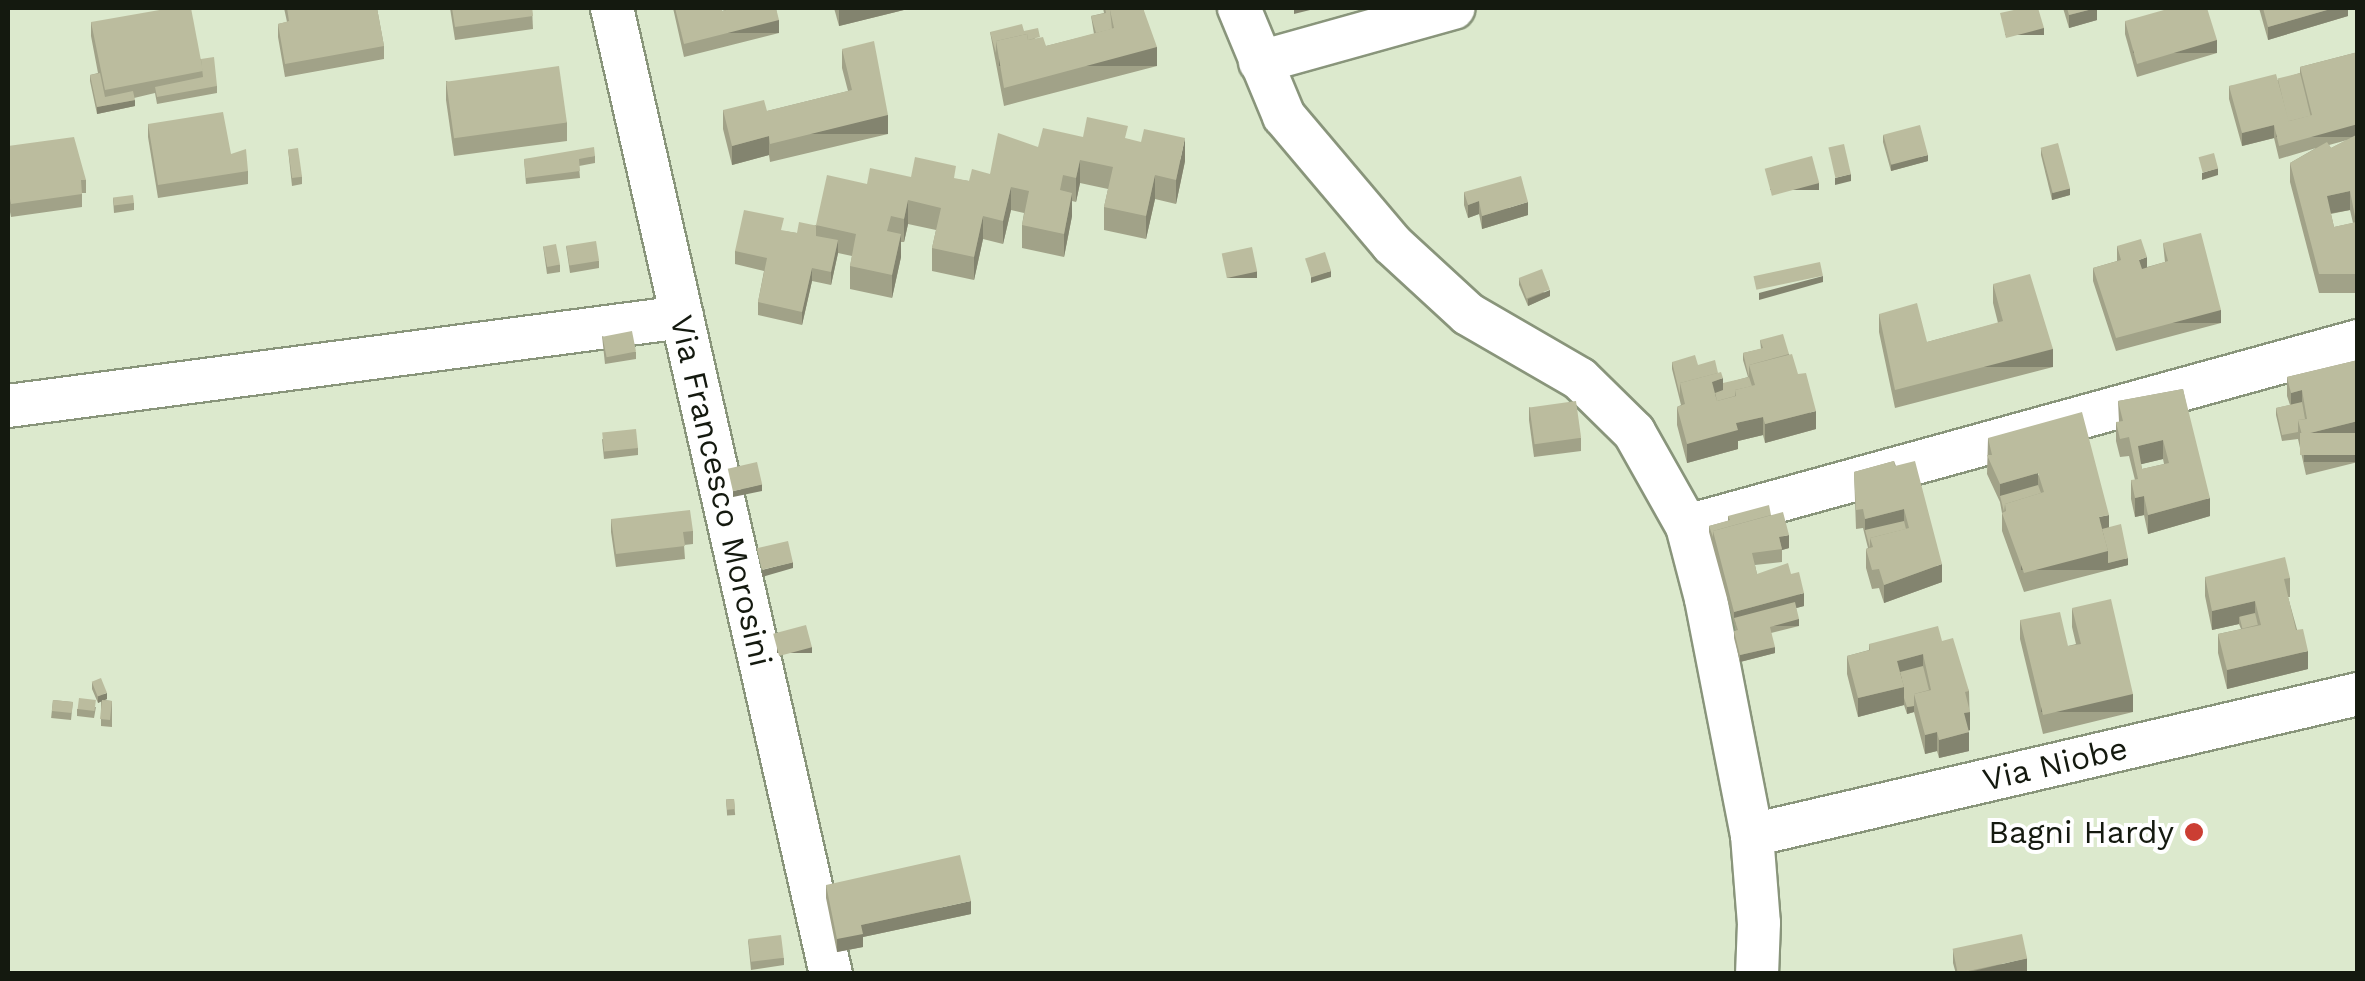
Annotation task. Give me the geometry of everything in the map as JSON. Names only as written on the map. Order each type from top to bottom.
[{"type":"street","name":"Via Francesco Morosini","points":[[612,8],[831,974]]},
{"type":"street","points":[[1238,8],[1284,116],[1392,244],[1468,314],[1580,379],[1634,432],[1687,526],[1706,599],[1752,835],[1759,923],[1757,974]]},
{"type":"street","points":[[1260,62],[1454,8]]},
{"type":"street","points":[[8,406],[682,317]]},
{"type":"street","points":[[1687,526],[2358,340]]},
{"type":"street","name":"Via Niobe","points":[[1752,835],[2358,694]]},
{"type":"building","points":[[191,8],[203,71],[105,90],[91,22]]},
{"type":"building","points":[[287,8],[377,8],[384,46],[285,64],[278,24],[289,21]]},
{"type":"building","points":[[452,8],[532,8],[533,16],[455,27]]},
{"type":"building","points":[[675,8],[776,8],[779,20],[684,44]]},
{"type":"building","points":[[1105,8],[1121,8],[1110,10],[1112,29],[1096,33],[1091,16],[1106,13]]},
{"type":"building","points":[[1143,8],[1157,47],[1004,88],[996,41],[1027,34],[1028,40],[1043,37],[1046,46],[1114,28],[1110,10]]},
{"type":"building","points":[[2038,8],[2044,28],[2006,38],[2000,13]]},
{"type":"building","points":[[2067,8],[2096,8],[2069,15]]},
{"type":"building","points":[[2171,8],[2207,8],[2217,40],[2137,64],[2125,21]]},
{"type":"building","points":[[2263,8],[2334,8],[2268,27]]},
{"type":"building","points":[[1022,24],[1024,31],[1038,28],[1040,37],[1028,40],[1027,34],[996,41],[996,53],[990,32]]},
{"type":"building","points":[[874,41],[888,115],[770,144],[769,136],[732,146],[723,110],[764,100],[767,111],[852,90],[842,49]]},
{"type":"building","points":[[2358,52],[2358,124],[2279,146],[2274,125],[2242,133],[2229,86],[2276,74],[2289,121],[2312,115],[2300,67]]},
{"type":"building","points":[[214,57],[217,86],[157,97],[155,87],[203,77],[201,59]]},
{"type":"building","points":[[559,66],[567,122],[454,138],[446,82]]},
{"type":"building","points":[[100,73],[105,97],[133,91],[135,100],[97,107],[90,75]]},
{"type":"building","points":[[2300,73],[2311,116],[2288,121],[2278,79]]},
{"type":"building","points":[[223,112],[231,154],[246,149],[248,171],[158,185],[148,124]]},
{"type":"building","points":[[1087,117],[1128,126],[1125,138],[1141,142],[1144,129],[1185,138],[1176,180],[1155,175],[1146,216],[1104,207],[1113,167],[1080,160],[1076,178],[1063,175],[1060,190],[1072,193],[1064,234],[1022,225],[1029,191],[1011,187],[1003,221],[983,216],[974,257],[932,248],[941,208],[908,200],[904,219],[891,216],[887,231],[901,234],[892,275],[850,266],[856,234],[816,225],[827,175],[867,184],[870,168],[911,177],[915,157],[956,166],[954,178],[969,181],[972,169],[990,174],[998,133],[1038,147],[1043,128],[1083,137]]},
{"type":"building","points":[[1920,125],[1928,155],[1891,165],[1883,135]]},
{"type":"building","points":[[2358,134],[2358,274],[2319,274],[2290,163],[2327,142],[2331,148]],"holes":[[[2350,191],[2356,222],[2334,227],[2327,196]]]},
{"type":"building","points":[[74,137],[86,180],[81,180],[82,194],[11,204],[8,146]]},
{"type":"building","points":[[2058,143],[2070,188],[2053,193],[2041,148]]},
{"type":"building","points":[[1844,144],[1851,174],[1835,178],[1828,148]]},
{"type":"building","points":[[594,147],[595,156],[579,159],[580,171],[526,178],[524,159]]},
{"type":"building","points":[[298,148],[302,177],[292,178],[288,149]]},
{"type":"building","points":[[2214,153],[2218,168],[2203,173],[2199,157]]},
{"type":"building","points":[[1812,156],[1819,183],[1772,196],[1765,169]]},
{"type":"building","points":[[1521,176],[1528,202],[1482,216],[1479,201],[1468,205],[1464,192]]},
{"type":"building","points":[[133,195],[134,203],[114,205],[113,197]]},
{"type":"building","points":[[744,210],[784,218],[781,230],[797,233],[799,222],[816,226],[816,236],[838,240],[831,272],[812,268],[802,312],[758,302],[767,258],[735,251]]},
{"type":"building","points":[[2201,233],[2221,310],[2116,338],[2093,268],[2121,260],[2117,246],[2141,239],[2147,257],[2139,260],[2142,269],[2168,261],[2163,243]]},
{"type":"building","points":[[596,241],[599,261],[569,265],[566,246]]},
{"type":"building","points":[[556,244],[560,265],[547,267],[543,246]]},
{"type":"building","points":[[1252,247],[1257,271],[1227,278],[1222,253]]},
{"type":"building","points":[[1325,252],[1331,271],[1311,278],[1305,258]]},
{"type":"building","points":[[1820,262],[1823,276],[1756,290],[1753,276]]},
{"type":"building","points":[[1542,269],[1550,290],[1527,298],[1519,278]]},
{"type":"building","points":[[2030,274],[2053,349],[1895,390],[1879,314],[1917,303],[1927,342],[2003,321],[1993,284]]},
{"type":"building","points":[[632,331],[636,352],[607,357],[603,337]]},
{"type":"building","points":[[1783,334],[1789,354],[1749,365],[1749,377],[1743,353],[1763,348],[1760,340]]},
{"type":"building","points":[[1792,354],[1798,374],[1806,373],[1816,411],[1765,424],[1763,417],[1736,423],[1738,430],[1687,444],[1677,407],[1685,404],[1680,383],[1721,372],[1723,378],[1712,382],[1717,401],[1736,396],[1735,390],[1755,385],[1749,365]]},
{"type":"building","points":[[1695,355],[1698,365],[1715,360],[1718,373],[1680,383],[1680,395],[1672,362]]},
{"type":"building","points":[[2358,360],[2358,421],[2302,435],[2298,420],[2307,419],[2302,390],[2291,393],[2287,377]]},
{"type":"building","points":[[1749,377],[1752,386],[1735,390],[1735,396],[1717,401],[1715,393],[1723,390],[1723,383]]},
{"type":"building","points":[[2183,389],[2210,498],[2148,515],[2144,496],[2135,498],[2131,480],[2138,479],[2129,437],[2120,439],[2116,422],[2123,421],[2118,401]],"holes":[[[2163,440],[2169,463],[2142,469],[2138,446]]]},
{"type":"building","points":[[1576,401],[1581,438],[1535,444],[1529,408]]},
{"type":"building","points":[[2302,402],[2305,419],[2298,420],[2298,432],[2282,435],[2276,408]]},
{"type":"building","points":[[2082,412],[2109,515],[2099,517],[2108,551],[2024,573],[2002,513],[2006,511],[2005,504],[2044,492],[2038,473],[2000,484],[1987,455],[1992,455],[1988,438]]},
{"type":"building","points":[[636,429],[638,448],[604,451],[602,433]]},
{"type":"building","points":[[2300,433],[2358,433],[2358,455],[2300,455]]},
{"type":"building","points":[[1894,461],[1895,466],[1915,461],[1942,564],[1884,585],[1879,569],[1872,570],[1866,549],[1873,547],[1870,538],[1909,528],[1904,509],[1865,519],[1863,509],[1856,510],[1854,472]]},
{"type":"building","points":[[757,462],[762,484],[733,491],[728,469]]},
{"type":"building","points":[[2038,485],[2041,493],[2005,504],[2004,512],[2000,496]]},
{"type":"building","points":[[1769,505],[1771,515],[1713,531],[1713,537],[1709,526],[1730,520],[1728,516]]},
{"type":"building","points":[[690,510],[693,531],[683,532],[685,546],[616,554],[611,519]]},
{"type":"building","points":[[1783,512],[1789,535],[1779,537],[1782,549],[1752,553],[1757,574],[1788,563],[1791,574],[1799,572],[1804,593],[1734,612],[1713,531]]},
{"type":"building","points":[[1904,521],[1906,529],[1870,538],[1870,548],[1865,530]]},
{"type":"building","points":[[2121,524],[2128,558],[2108,563],[2102,529]]},
{"type":"building","points":[[788,541],[793,562],[762,570],[757,548]]},
{"type":"building","points":[[2285,557],[2290,578],[2284,579],[2296,630],[2303,629],[2308,651],[2227,670],[2218,634],[2261,625],[2255,601],[2212,611],[2205,577]]},
{"type":"building","points":[[2111,599],[2133,694],[2043,715],[2020,620],[2060,612],[2068,646],[2081,644],[2072,608]]},
{"type":"building","points":[[1795,602],[1799,619],[1770,627],[1775,647],[1740,655],[1734,618]]},
{"type":"building","points":[[2255,613],[2258,625],[2242,629],[2239,617]]},
{"type":"building","points":[[806,625],[812,647],[779,656],[773,634]]},
{"type":"building","points":[[1938,626],[1942,641],[1953,638],[1969,691],[1965,692],[1970,712],[1964,713],[1969,732],[1939,740],[1937,732],[1925,735],[1914,694],[1931,690],[1923,654],[1897,661],[1904,687],[1858,698],[1847,656],[1870,650],[1869,644]]},
{"type":"building","points":[[1923,666],[1929,690],[1914,694],[1914,706],[1907,707],[1900,672]]},
{"type":"building","points":[[101,678],[107,693],[98,697],[92,682]]},
{"type":"building","points":[[79,698],[96,700],[95,711],[78,709]]},
{"type":"building","points":[[53,700],[73,702],[72,713],[52,711]]},
{"type":"building","points":[[102,700],[112,701],[110,720],[100,719]]},
{"type":"building","points":[[734,799],[735,809],[727,810],[726,800]]},
{"type":"building","points":[[960,855],[971,901],[861,925],[863,934],[837,939],[826,885]]},
{"type":"building","points":[[2022,934],[2027,958],[1958,973],[1953,949]]},
{"type":"building","points":[[781,935],[784,958],[751,962],[748,939]]},
{"type":"place","name":"Bagni Hardy","points":[[2194,832]]}]
